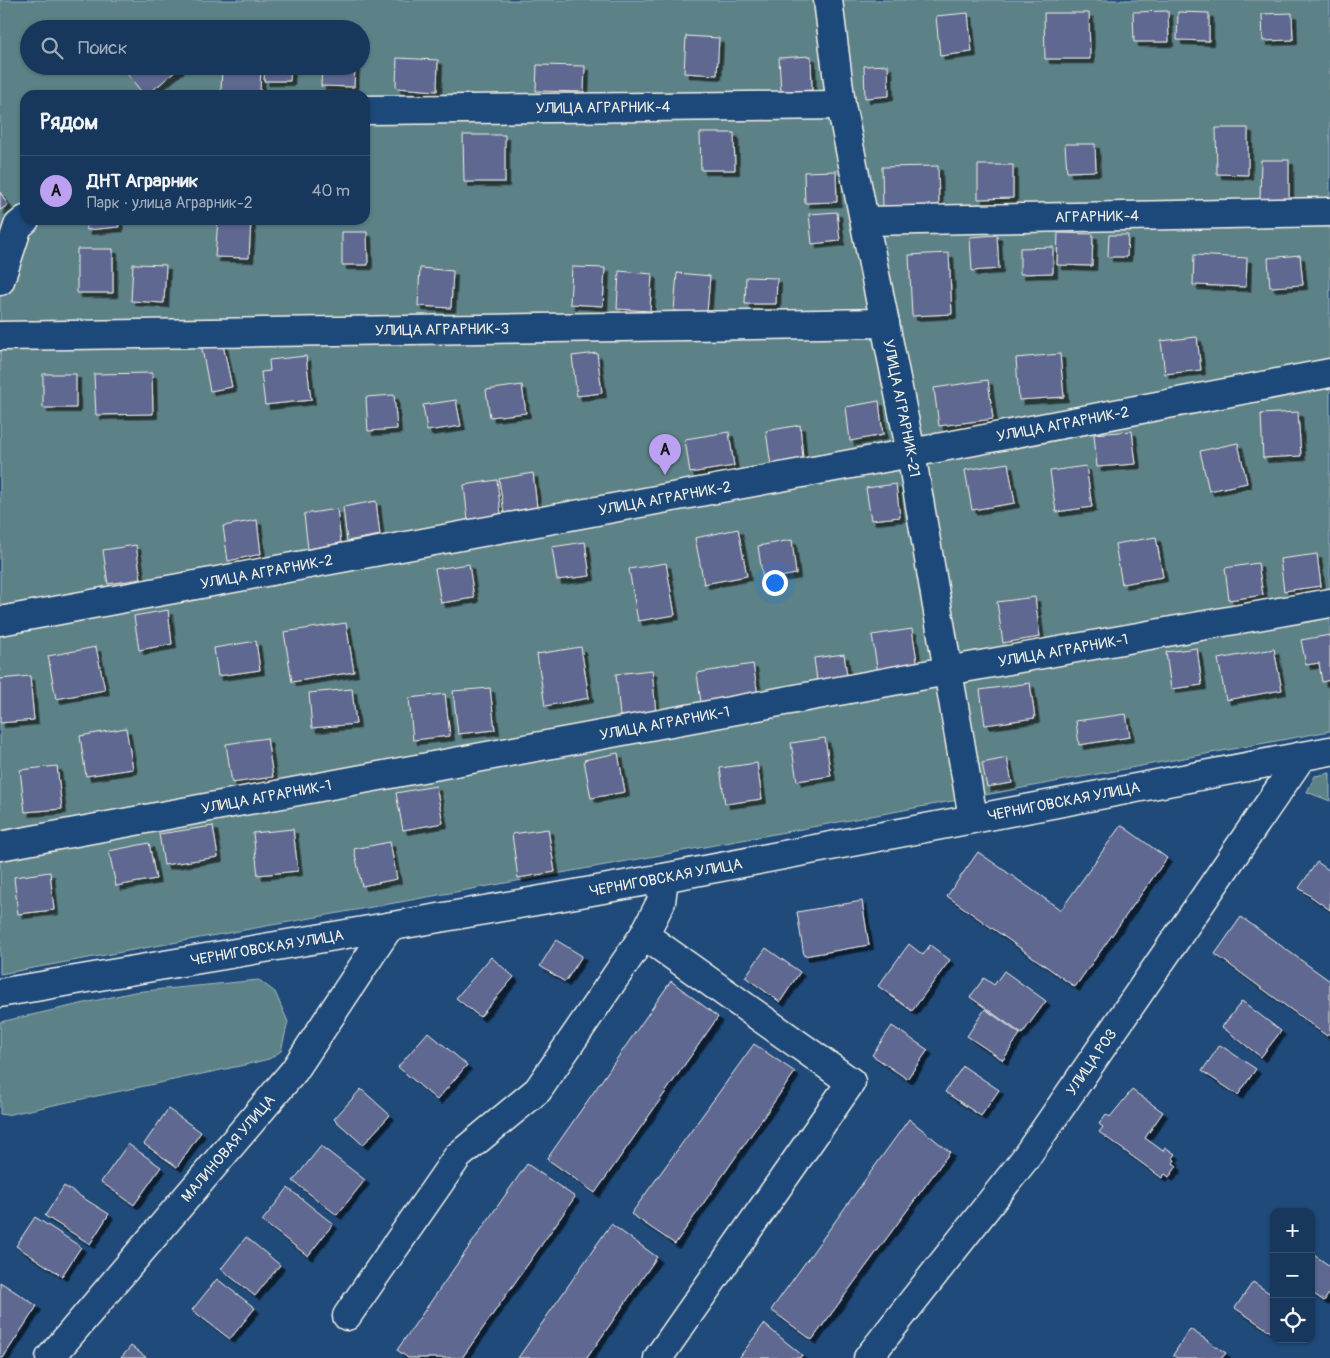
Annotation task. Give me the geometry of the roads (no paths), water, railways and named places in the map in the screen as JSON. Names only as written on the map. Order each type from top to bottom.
[{"type":"street","name":"УЛИЦА АГРАРНИК-21","points":[[828,0],[841,105],[911,453],[973,818]]},
{"type":"street","name":"УЛИЦА АГРАРНИК-4","points":[[370,110],[841,105]]},
{"type":"street","name":"АГРАРНИК-4","points":[[865,221],[1330,212]]},
{"type":"street","points":[[0,281],[20,224]]},
{"type":"street","name":"УЛИЦА АГРАРНИК-3","points":[[0,336],[885,323]]},
{"type":"street","name":"УЛИЦА АГРАРНИК-2","points":[[0,621],[1330,374]]},
{"type":"street","name":"УЛИЦА АГРАРНИК-1","points":[[0,846],[947,671],[1330,603]]},
{"type":"street","name":"ЧЕРНИГОВСКАЯ УЛИЦА","points":[[0,992],[389,927],[664,878],[1330,751]]},
{"type":"street","name":"УЛИЦА РОЗ","points":[[868,1358],[1024,1160],[1302,756]]},
{"type":"street","points":[[348,1316],[458,1156],[538,1090],[644,935],[661,902],[664,878]]},
{"type":"street","name":"МАЛИНОВАЯ УЛИЦА","points":[[50,1358],[294,1071],[389,927]]},
{"type":"street","points":[[644,935],[851,1082],[658,1358]]},
{"type":"place","name":"ДНТ Аграрник","points":[[665,475]]}]
